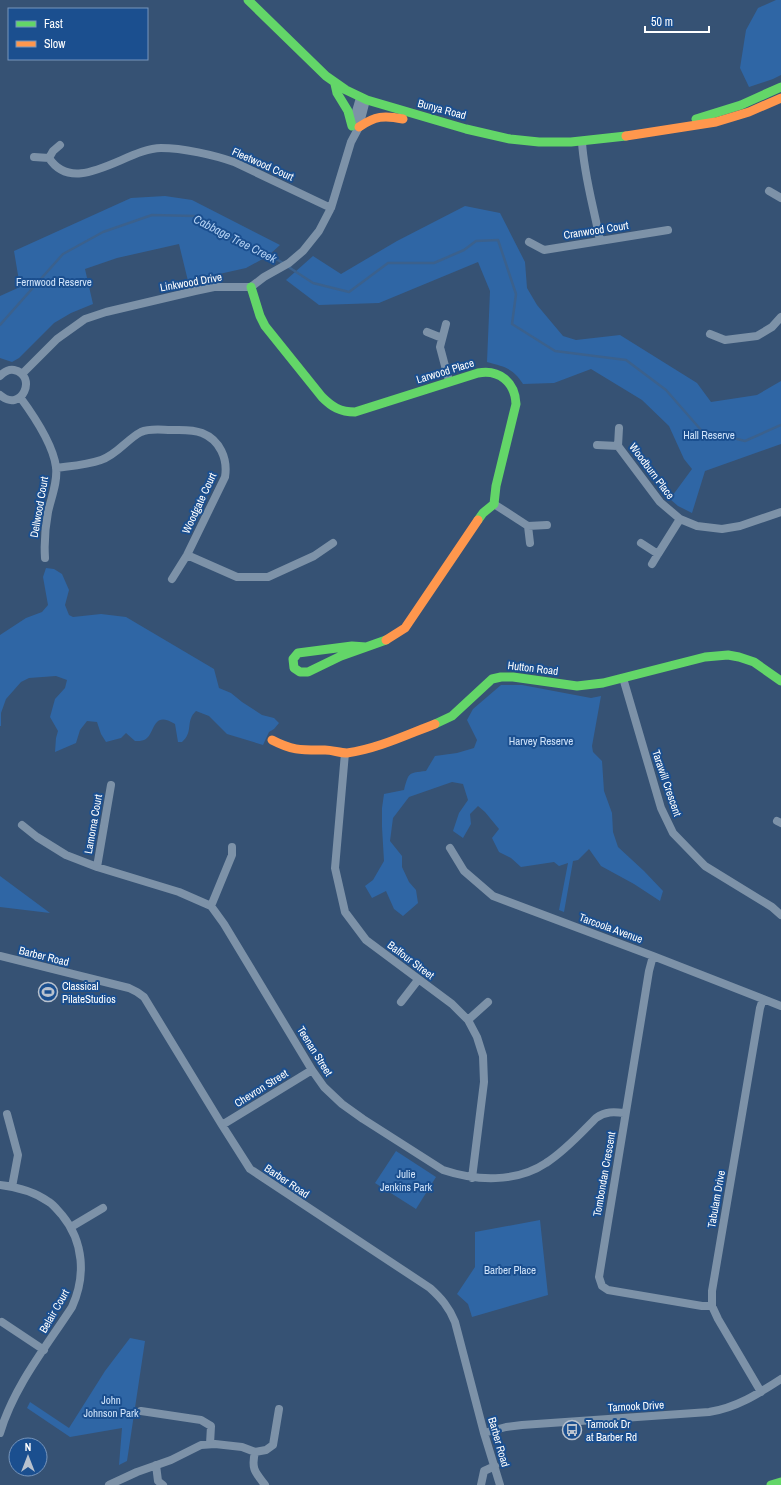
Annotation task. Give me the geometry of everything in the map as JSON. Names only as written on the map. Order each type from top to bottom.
[{"type":"street","name":"Bunya Road","points":[[248,0],[335,84],[363,99],[439,122],[520,140],[553,143],[582,142],[618,138],[714,122],[761,108],[781,98]]},
{"type":"street","points":[[335,84],[337,93],[346,106],[355,127]]},
{"type":"street","name":"Bunya Road","points":[[666,129],[741,105],[781,87]]},
{"type":"street","points":[[251,287],[264,277],[276,272],[303,251],[319,231],[331,208],[363,99]]},
{"type":"street","points":[[355,127],[383,115],[423,124],[439,122]]},
{"type":"street","points":[[582,142],[585,168],[594,204],[600,240]]},
{"type":"street","points":[[34,157],[49,158],[53,151],[60,145]]},
{"type":"street","name":"Fleetwood Court","points":[[49,158],[53,165],[60,169],[73,174],[85,174],[149,150],[161,148],[219,157],[234,162],[331,208]]},
{"type":"street","points":[[769,191],[781,198]]},
{"type":"street","name":"Cranwood Court","points":[[529,242],[544,250],[668,230]]},
{"type":"street","name":"Linkwood Drive","points":[[22,374],[57,339],[85,319],[106,312],[214,287],[251,287]]},
{"type":"street","name":"Larwood Place","points":[[251,287],[260,316],[265,326],[322,397],[330,406],[341,412],[355,412],[478,373],[492,372],[504,378],[514,388],[516,404],[496,486],[494,504]]},
{"type":"street","points":[[710,334],[725,340],[752,337],[772,327],[781,317]]},
{"type":"street","points":[[446,324],[440,347],[449,381]]},
{"type":"street","points":[[427,332],[442,338]]},
{"type":"street","points":[[0,374],[14,370],[22,374],[26,382],[23,394],[20,397],[8,400],[0,395]]},
{"type":"street","name":"Dellwood Court","points":[[20,397],[37,421],[53,456],[56,468],[56,478],[44,540],[45,558]]},
{"type":"street","name":"Woodburn Place","points":[[619,428],[618,446],[660,502],[680,520],[697,526],[722,529],[740,526],[781,512]]},
{"type":"street","name":"Woodgate Court","points":[[56,468],[100,461],[108,458],[141,432],[150,430],[190,431],[201,433],[212,439],[221,449],[225,460],[226,469],[224,478],[187,555],[172,579]]},
{"type":"street","name":"Woodburn Place","points":[[597,445],[618,446]]},
{"type":"street","points":[[366,647],[352,646],[298,653],[293,659],[294,668],[301,673],[307,672],[341,656],[387,640],[399,634],[405,628],[483,513],[494,504],[528,526],[547,525]]},
{"type":"street","points":[[652,564],[680,520]]},
{"type":"street","points":[[528,526],[530,543]]},
{"type":"street","points":[[187,555],[237,577],[268,577],[314,556],[333,543]]},
{"type":"street","points":[[641,543],[658,554]]},
{"type":"street","name":"Hutton Road","points":[[272,740],[285,747],[296,750],[328,750],[345,753],[374,747],[438,723],[452,716],[492,679],[501,677],[513,677],[577,686],[603,684],[703,657],[737,656],[750,660],[763,667],[781,681]]},
{"type":"street","name":"Tarawill Crescent","points":[[623,678],[657,796],[673,833],[704,866],[772,907],[781,915]]},
{"type":"street","name":"Balfour Street","points":[[345,753],[335,868],[345,912],[366,940],[452,1004],[468,1020],[477,1037],[483,1056],[484,1082],[472,1178]]},
{"type":"street","name":"Lamorna Court","points":[[97,867],[111,784]]},
{"type":"street","points":[[22,824],[37,837],[66,855],[97,867],[179,892],[211,906],[232,855],[232,847]]},
{"type":"street","name":"Tarcoola Avenue","points":[[450,848],[464,871],[493,896],[781,1006]]},
{"type":"street","name":"Teenan Street","points":[[211,906],[224,924],[312,1070],[324,1087],[363,1119],[443,1170],[472,1178],[495,1178],[532,1170],[546,1163],[559,1153],[602,1114],[609,1112],[625,1113]]},
{"type":"street","name":"Barber Road","points":[[0,956],[129,988],[144,997],[250,1169],[430,1288],[442,1298],[450,1310],[455,1322],[484,1433],[500,1485]]},
{"type":"street","name":"Tombondan Crescent","points":[[653,956],[649,971],[625,1113],[599,1277],[602,1286],[615,1292],[702,1306],[712,1306]]},
{"type":"street","points":[[402,1002],[418,980]]},
{"type":"street","name":"Tabulam Drive","points":[[761,1392],[718,1319],[712,1306],[712,1291],[760,1008],[763,999]]},
{"type":"street","points":[[468,1020],[488,1002]]},
{"type":"street","name":"Chevron Street","points":[[222,1125],[312,1070]]},
{"type":"street","points":[[7,1114],[18,1155],[12,1187]]},
{"type":"street","name":"Belair Court","points":[[0,1185],[12,1187],[36,1195],[50,1202],[71,1227],[80,1253],[82,1264],[79,1288],[72,1307],[22,1381],[4,1420],[0,1433]]},
{"type":"street","points":[[71,1227],[103,1208]]},
{"type":"street","points":[[2,1322],[44,1350]]},
{"type":"street","name":"Tarnook Drive","points":[[484,1433],[506,1427],[522,1425],[723,1410],[748,1400],[781,1379]]},
{"type":"street","points":[[109,1485],[137,1472],[171,1460],[201,1445],[210,1444],[242,1447],[255,1452],[266,1450],[272,1445],[279,1409]]},
{"type":"street","points":[[142,1411],[201,1420],[208,1423],[211,1426],[210,1444]]},
{"type":"street","points":[[255,1452],[253,1469],[264,1485]]},
{"type":"street","points":[[156,1465],[158,1481],[163,1485]]},
{"type":"street","points":[[481,1485],[484,1471],[495,1466]]},
{"type":"street","points":[[771,1485],[781,1482]]},
{"type":"green space","points":[[776,0],[781,0],[781,75],[749,87],[740,68],[746,30],[758,8]]},
{"type":"green space","name":"Fernwood Reserve","points":[[165,196],[192,200],[280,245],[268,256],[246,268],[188,281],[179,244],[117,258],[85,269],[93,304],[71,313],[54,323],[19,358],[12,362],[0,358],[0,296],[20,287],[14,251],[131,198]]},
{"type":"green space","name":"Hall Reserve","points":[[465,206],[500,213],[525,262],[527,288],[537,305],[563,336],[576,340],[620,335],[697,383],[711,402],[757,395],[781,381],[781,444],[705,471],[692,513],[678,506],[670,499],[692,469],[684,459],[669,426],[642,400],[591,369],[554,383],[523,384],[512,371],[499,365],[487,362],[490,291],[478,262],[379,303],[319,305],[286,280],[313,256],[341,274],[397,241]]},
{"type":"green space","points":[[46,568],[54,569],[62,574],[69,590],[65,605],[69,615],[73,617],[101,614],[126,617],[214,669],[219,688],[231,693],[262,715],[274,718],[279,723],[269,732],[263,745],[227,734],[209,716],[196,711],[191,719],[188,734],[182,742],[178,742],[175,724],[167,720],[162,719],[158,721],[148,737],[143,740],[135,741],[126,733],[121,738],[106,742],[101,734],[97,722],[87,721],[80,730],[76,743],[55,752],[58,731],[50,717],[55,699],[65,688],[67,680],[56,676],[29,678],[21,682],[6,699],[1,713],[0,726],[0,635],[26,618],[42,612],[48,605],[43,577]]},
{"type":"green space","name":"Harvey Reserve","points":[[501,685],[522,685],[591,698],[601,696],[592,746],[593,752],[602,761],[604,791],[612,813],[613,832],[618,847],[663,891],[660,901],[634,884],[601,866],[589,849],[578,860],[573,861],[564,912],[559,910],[568,863],[559,866],[554,862],[521,867],[511,858],[499,852],[492,838],[499,829],[478,806],[470,814],[471,824],[463,838],[453,831],[459,813],[468,800],[463,784],[452,782],[409,797],[393,818],[390,841],[402,856],[402,867],[409,882],[416,890],[418,903],[403,916],[394,909],[386,891],[372,898],[365,886],[373,880],[384,861],[382,808],[384,794],[404,790],[410,774],[426,771],[435,756],[457,753],[474,748],[477,740],[467,720],[473,709]]},
{"type":"green space","points":[[0,876],[50,913],[0,907]]},
{"type":"green space","name":"Julie Jenkins Park","points":[[396,1151],[436,1177],[416,1209],[375,1183]]},
{"type":"green space","name":"Barber Place","points":[[540,1220],[548,1295],[472,1317],[468,1304],[457,1294],[475,1267],[475,1232]]},
{"type":"green space","name":"John Johnson Park","points":[[130,1338],[145,1341],[127,1461],[119,1465],[122,1428],[70,1437],[27,1408],[30,1402],[69,1428],[105,1371]]},
{"type":"waterway","name":"Cabbage Tree Creek","points":[[0,325],[63,254],[103,232],[152,215],[195,216],[228,238],[264,252],[283,263]]},
{"type":"waterway","name":"Cabbage Tree Creek","points":[[287,266],[313,283],[349,292],[388,263],[434,263],[464,250],[476,241],[498,240],[516,294],[512,324],[555,351],[626,360],[666,390],[701,430],[745,441],[781,425]]},
{"type":"traffic: fast","points":[[248,0],[326,76],[346,90],[367,100],[466,129],[510,139],[539,142],[571,142],[626,136]]},
{"type":"traffic: fast","points":[[335,84],[337,93],[348,111],[352,126]]},
{"type":"traffic: fast","points":[[696,119],[741,105],[781,87]]},
{"type":"traffic: fast","points":[[251,287],[260,316],[265,326],[322,397],[329,404],[341,410],[355,412],[478,373],[493,373],[499,375],[509,383],[513,389],[516,404],[496,486],[494,504],[483,513],[478,520]]},
{"type":"traffic: fast","points":[[366,647],[352,646],[298,653],[293,659],[294,668],[300,672],[308,672],[341,656],[386,640]]},
{"type":"traffic: fast","points":[[435,724],[452,716],[492,679],[501,677],[513,677],[577,686],[603,683],[705,657],[728,655],[754,662],[781,681]]},
{"type":"traffic: fast","points":[[771,1485],[781,1482]]},
{"type":"traffic: slow","points":[[626,136],[716,122],[749,112],[781,98]]},
{"type":"traffic: slow","points":[[359,127],[380,117],[403,119]]},
{"type":"traffic: slow","points":[[386,640],[405,628],[478,520]]},
{"type":"traffic: slow","points":[[272,740],[298,749],[328,750],[347,753],[380,745],[435,724]]},
{"type":"place","name":"Classical PilateStudios","points":[[48,992]]},
{"type":"place","name":"Tarnook Dr at Barber Rd","points":[[572,1430]]}]
